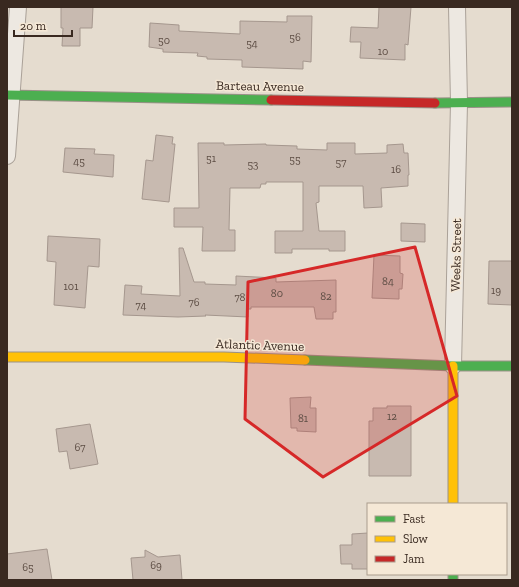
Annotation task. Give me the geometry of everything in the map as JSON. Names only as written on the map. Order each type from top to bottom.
[{"type":"main road","name":"Barteau Avenue","points":[[9,95],[459,103],[512,102]]},
{"type":"main road","name":"Atlantic Avenue","points":[[7,357],[224,357],[453,366],[512,366]]},
{"type":"main road","name":"Weeks Street","points":[[453,366],[453,503]]},
{"type":"street","points":[[7,156],[9,95],[18,7]]},
{"type":"street","name":"Weeks Street","points":[[453,366],[459,103],[457,7]]},
{"type":"highlighted area","points":[[415,247],[457,396],[323,477],[245,419],[248,282]]},
{"type":"building","points":[[61,7],[93,7],[92,28],[80,28],[80,46],[62,46],[63,28],[61,28]]},
{"type":"building","points":[[379,7],[411,7],[408,45],[405,44],[405,60],[360,58],[361,42],[350,42],[351,27],[378,28]]},
{"type":"building","points":[[287,16],[312,16],[311,62],[303,61],[303,69],[242,67],[242,60],[207,59],[207,57],[197,56],[198,53],[163,52],[163,49],[149,47],[150,23],[179,25],[179,31],[240,34],[240,21],[287,22]]},
{"type":"building","points":[[156,135],[173,137],[172,144],[175,144],[169,202],[142,199],[146,160],[153,161]]},
{"type":"building","points":[[198,143],[224,143],[224,145],[266,144],[297,146],[297,149],[327,150],[327,143],[355,143],[355,154],[387,153],[387,145],[403,144],[404,153],[408,153],[408,186],[381,188],[382,207],[364,208],[363,186],[319,186],[319,202],[316,203],[319,231],[345,231],[345,251],[329,251],[329,249],[292,249],[292,253],[275,253],[275,231],[303,231],[303,182],[266,182],[266,184],[261,184],[260,188],[230,188],[229,230],[235,230],[235,251],[202,251],[203,227],[174,227],[174,208],[199,208]]},
{"type":"building","points":[[65,148],[95,149],[94,154],[114,155],[113,177],[63,172]]},
{"type":"building","points":[[401,223],[425,224],[425,242],[401,241]]},
{"type":"building","points":[[48,236],[100,239],[99,267],[88,266],[85,308],[54,305],[56,262],[47,261]]},
{"type":"building","points":[[179,248],[183,248],[194,282],[205,282],[205,284],[236,285],[236,276],[276,278],[276,282],[336,280],[336,312],[333,312],[333,319],[316,319],[314,307],[251,307],[251,309],[248,309],[248,317],[205,315],[206,316],[178,317],[123,315],[125,285],[142,286],[141,294],[180,296]]},
{"type":"building","points":[[374,255],[400,256],[400,273],[403,274],[402,289],[399,289],[399,299],[372,298]]},
{"type":"building","points":[[489,261],[512,261],[512,305],[488,304]]},
{"type":"building","points":[[311,397],[310,408],[316,408],[316,432],[297,431],[297,428],[291,428],[290,398]]},
{"type":"building","points":[[387,406],[411,406],[411,476],[369,476],[369,421],[373,421],[373,408],[387,408]]},
{"type":"building","points":[[90,424],[98,464],[70,469],[67,451],[59,452],[56,429]]},
{"type":"building","points":[[367,533],[367,569],[352,569],[352,564],[341,564],[340,545],[352,545],[352,534]]},
{"type":"building","points":[[47,549],[52,580],[7,580],[7,554]]},
{"type":"building","points":[[145,550],[158,557],[180,555],[182,580],[133,580],[131,558],[145,557]]},
{"type":"traffic: fast","points":[[7,95],[271,100]]},
{"type":"traffic: fast","points":[[435,103],[512,102]]},
{"type":"traffic: fast","points":[[305,360],[453,366],[512,366]]},
{"type":"traffic: fast","points":[[453,575],[453,580]]},
{"type":"traffic: slow","points":[[7,357],[224,357],[305,360]]},
{"type":"traffic: slow","points":[[453,366],[453,503]]},
{"type":"traffic: jam","points":[[271,100],[435,103]]}]
